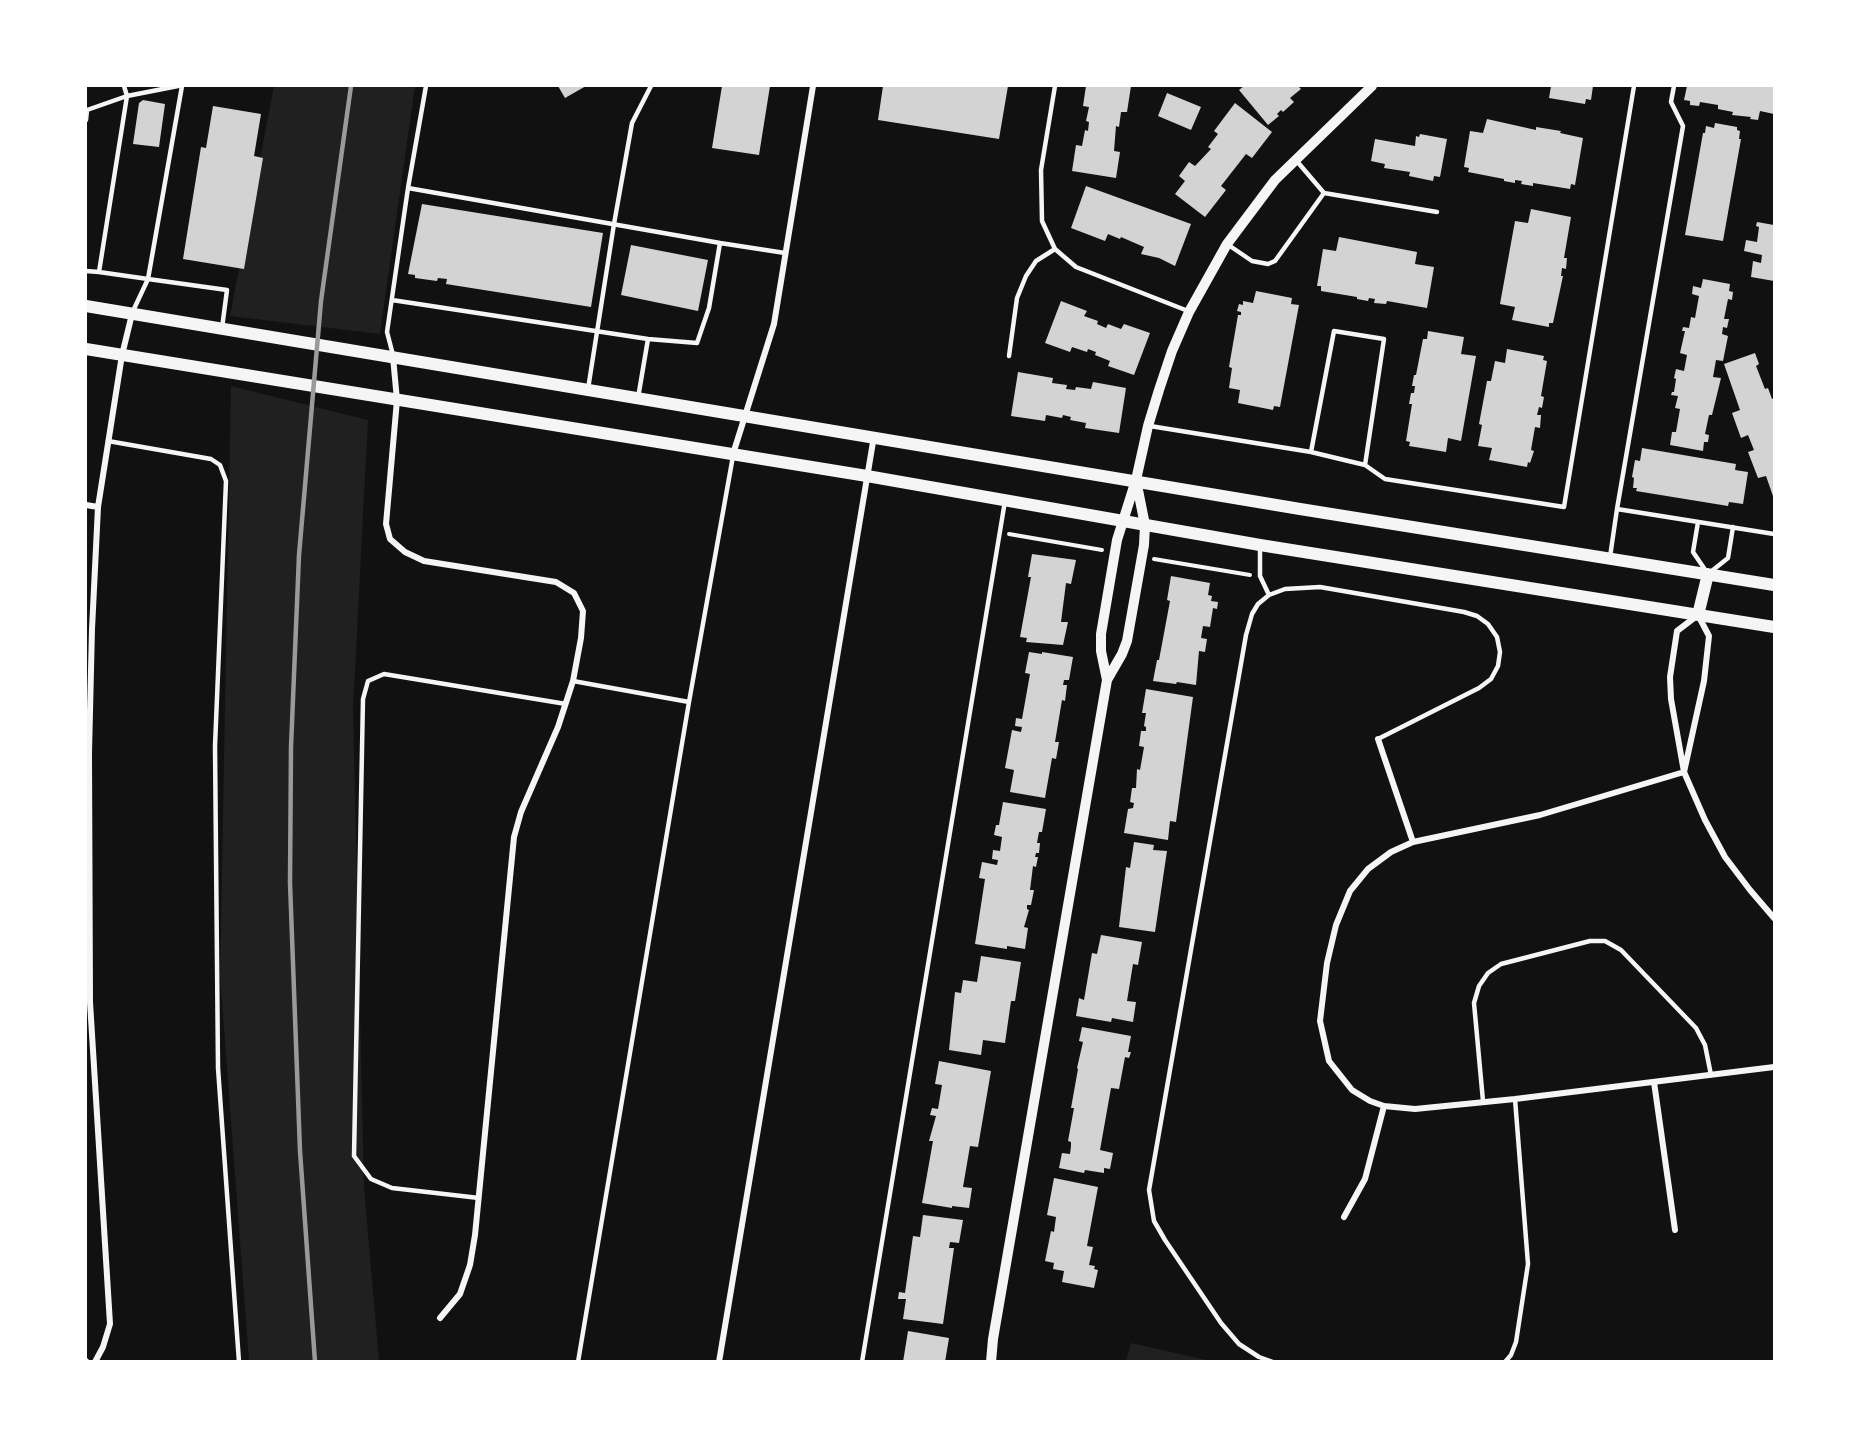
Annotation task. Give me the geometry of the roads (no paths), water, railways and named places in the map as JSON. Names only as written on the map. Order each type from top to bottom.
[{"type":"main road","points":[[86,306],[1300,509],[1774,585]]},
{"type":"main road","points":[[86,349],[867,476],[1260,545],[1774,627]]},
{"type":"main road","points":[[1698,615],[1708,574]]},
{"type":"street","points":[[733,456],[774,324],[813,86]]},
{"type":"street","points":[[1107,680],[1101,651],[1101,634],[1117,540],[1136,480],[1148,426],[1172,351],[1189,312],[1227,244],[1267,189],[1295,159],[1372,86]]},
{"type":"street","points":[[95,1362],[103,1347],[110,1324],[88,1002],[89,629],[98,507],[122,355],[132,314]]},
{"type":"street","points":[[393,357],[397,400],[386,524],[390,539],[405,552],[424,561],[556,582],[574,593],[583,611],[581,638],[566,704],[521,812],[514,837],[480,1198],[470,1265],[460,1294],[440,1318]]},
{"type":"street","points":[[719,1362],[874,436]]},
{"type":"street","points":[[991,1362],[993,1339],[1107,680],[1127,640],[1144,545],[1145,525],[1136,480]]},
{"type":"street","points":[[86,505],[98,507]]},
{"type":"street","points":[[1684,772],[1704,681],[1709,636],[1698,615],[1677,631],[1670,677],[1671,699],[1684,772],[1705,820],[1725,857],[1750,891],[1774,918]]},
{"type":"street","points":[[1378,739],[1413,842]]},
{"type":"street","points":[[1684,772],[1539,815],[1413,842],[1391,852],[1368,869],[1350,891],[1336,925],[1329,954],[1320,1021],[1329,1061],[1352,1090],[1370,1101],[1384,1106],[1415,1109],[1774,1067]]},
{"type":"street","points":[[1654,1082],[1675,1230]]},
{"type":"street","points":[[1344,1217],[1365,1179],[1384,1106]]},
{"type":"lane","points":[[99,272],[127,96],[124,86]]},
{"type":"lane","points":[[86,120],[86,110],[127,96],[180,86],[148,279],[132,314]]},
{"type":"lane","points":[[393,357],[387,332],[408,188],[426,86]]},
{"type":"lane","points":[[588,389],[632,123],[651,86]]},
{"type":"lane","points":[[1055,86],[1041,170],[1042,221],[1055,249],[1076,267],[1189,312]]},
{"type":"lane","points":[[1148,426],[1311,452],[1365,465],[1385,479],[1564,507],[1634,86]]},
{"type":"lane","points":[[1610,558],[1683,126],[1671,102],[1674,86]]},
{"type":"lane","points":[[1295,159],[1324,193],[1437,212]]},
{"type":"lane","points":[[408,188],[785,253]]},
{"type":"lane","points":[[1227,244],[1252,261],[1268,264],[1275,261],[1324,193]]},
{"type":"lane","points":[[392,300],[648,339],[697,343],[710,308],[720,243]]},
{"type":"lane","points":[[1009,356],[1017,298],[1026,276],[1036,261],[1055,249]]},
{"type":"lane","points":[[86,270],[227,290],[222,328]]},
{"type":"lane","points":[[1311,452],[1334,331],[1384,339],[1365,465]]},
{"type":"lane","points":[[638,398],[648,339]]},
{"type":"lane","points":[[108,441],[211,459],[220,465],[226,481],[215,746],[218,1068],[239,1362]]},
{"type":"lane","points":[[578,1362],[689,702],[733,456]]},
{"type":"lane","points":[[862,1362],[1005,501]]},
{"type":"lane","points":[[1617,509],[1774,534]]},
{"type":"lane","points":[[1698,522],[1694,552],[1708,574],[1728,558],[1733,527]]},
{"type":"lane","points":[[1260,545],[1260,576],[1269,595]]},
{"type":"lane","points":[[1273,1362],[1259,1357],[1239,1344],[1221,1323],[1154,1221],[1149,1190],[1246,635],[1252,614],[1258,604],[1269,595],[1285,589],[1320,587],[1464,612],[1477,616],[1488,624],[1497,637],[1500,652],[1498,666],[1491,678],[1479,688],[1378,739]]},
{"type":"lane","points":[[480,1198],[392,1188],[371,1179],[354,1156],[363,699],[368,681],[384,674],[566,704]]},
{"type":"lane","points":[[573,681],[689,702]]},
{"type":"lane","points":[[1483,1101],[1474,1003],[1479,986],[1488,973],[1501,964],[1590,941],[1605,941],[1621,950],[1696,1029],[1705,1045],[1711,1075]]},
{"type":"lane","points":[[1505,1362],[1511,1355],[1516,1342],[1528,1264],[1515,1099]]},
{"type":"railway","points":[[315,1362],[300,1151],[290,883],[291,747],[299,555],[321,301],[351,86]]}]
